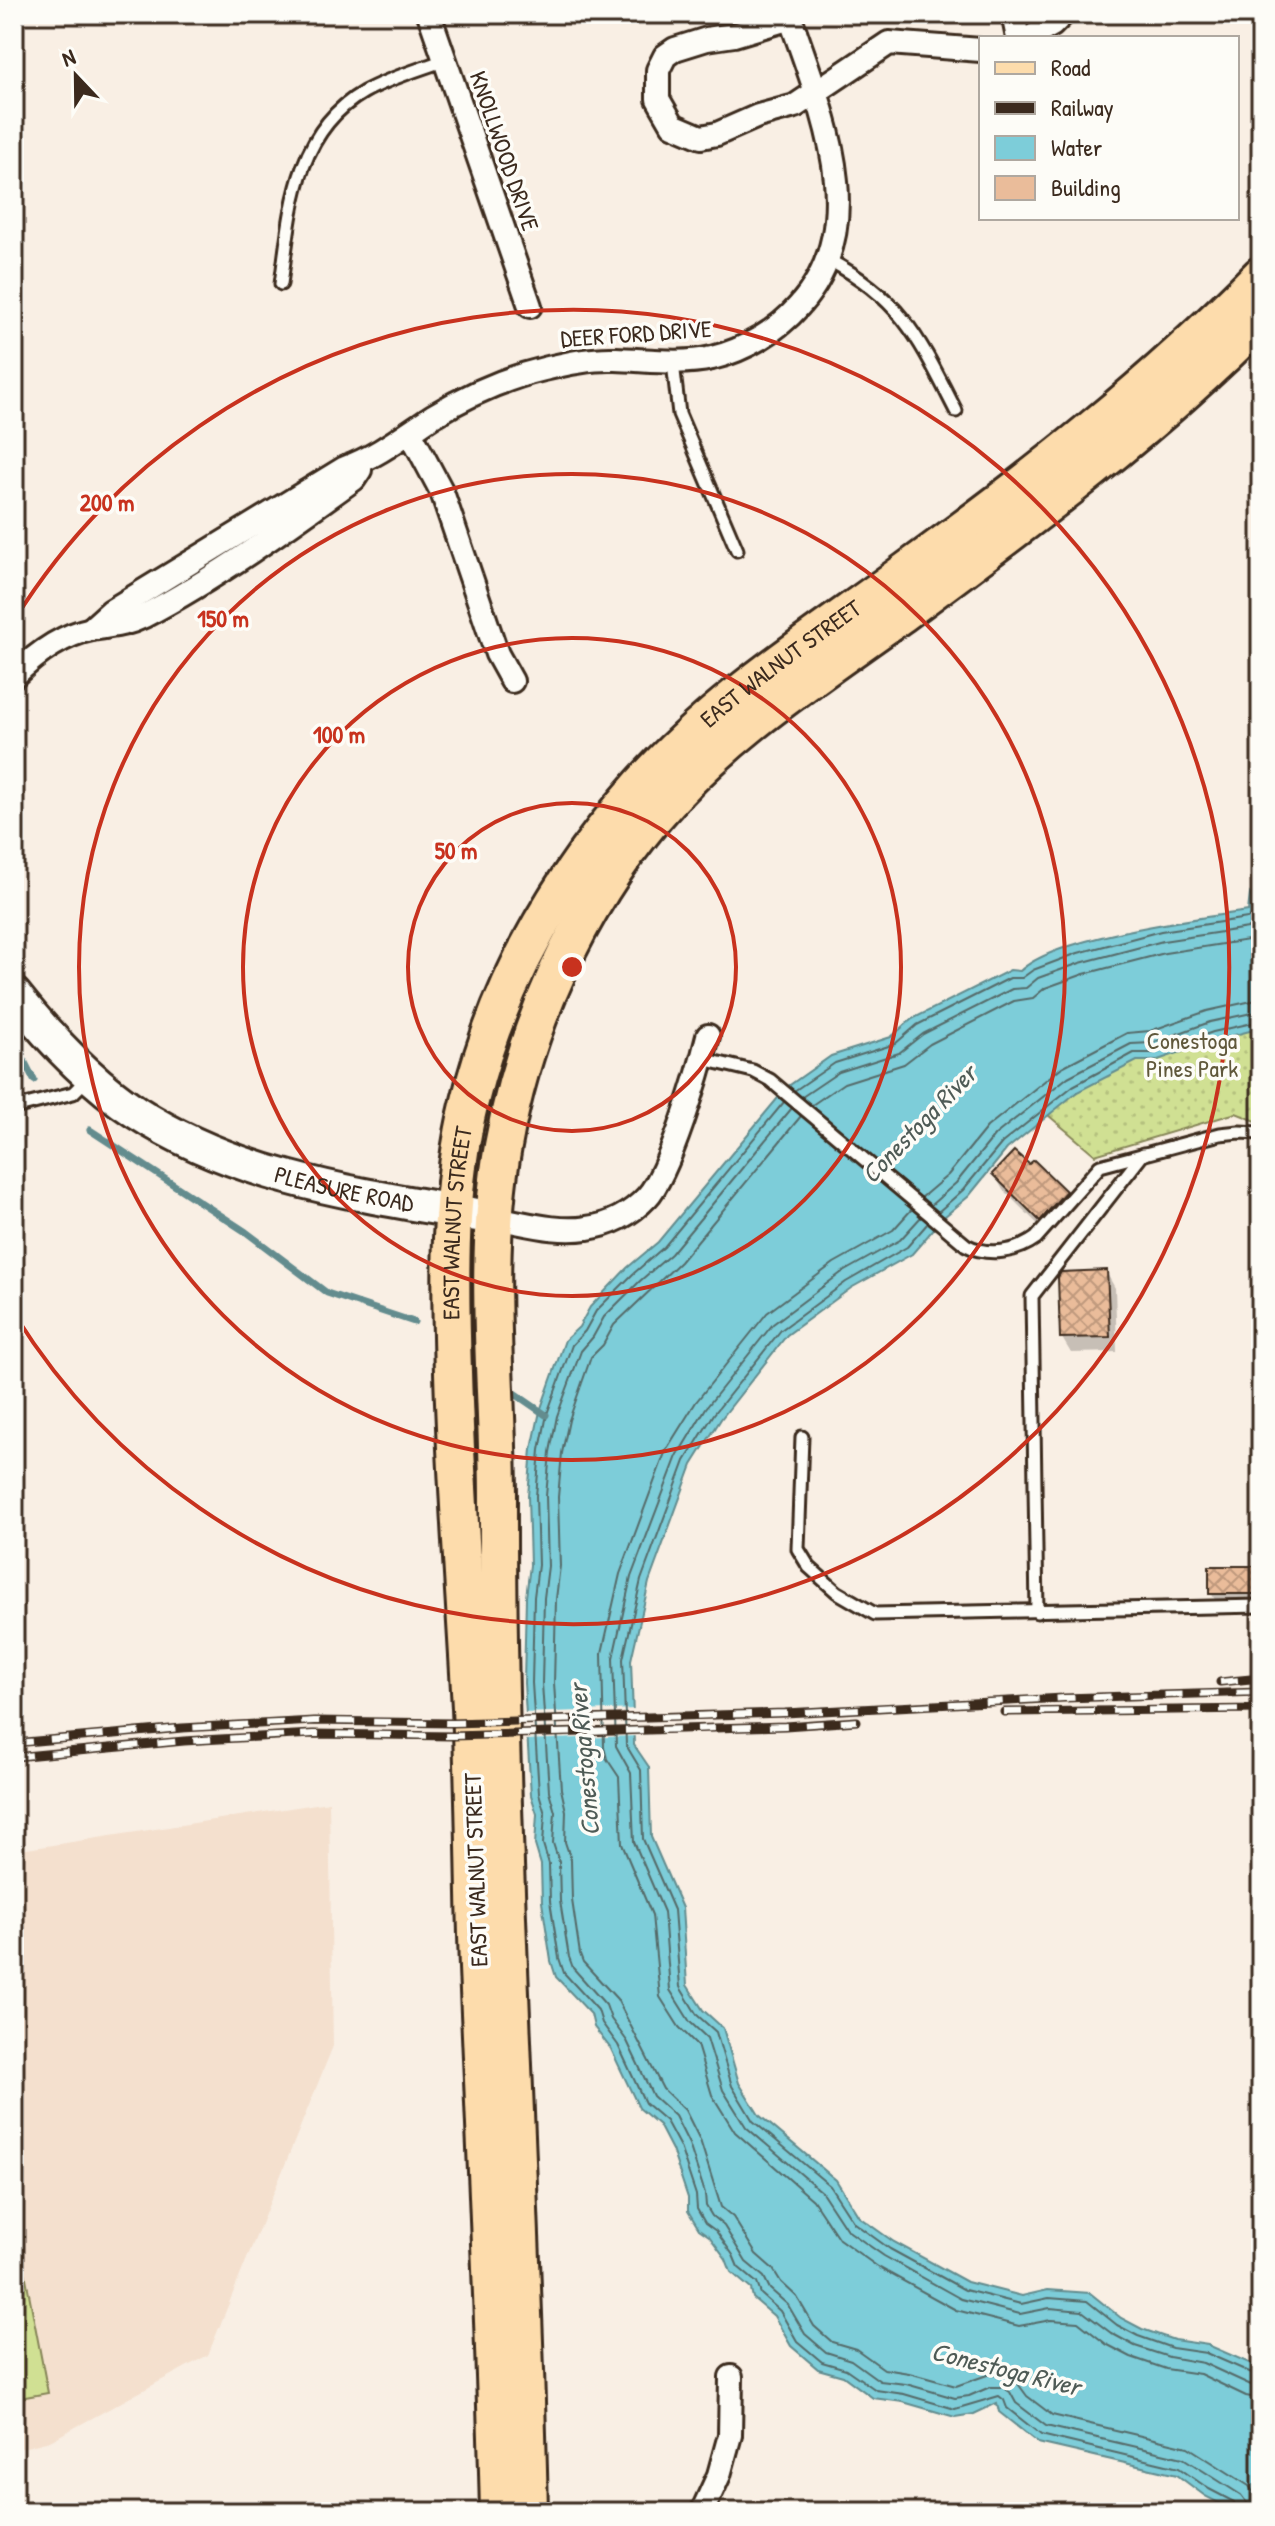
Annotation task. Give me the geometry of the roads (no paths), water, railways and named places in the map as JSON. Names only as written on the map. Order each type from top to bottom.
[{"type":"main road","name":"EAST WALNUT STREET","points":[[499,2512],[471,1712],[457,1496],[450,1287],[453,1210],[461,1142],[489,1034],[531,938],[567,880],[637,790],[684,740],[742,692],[1004,501],[1085,436],[1188,347],[1261,275]]},
{"type":"main road","name":"EAST WALNUT STREET","points":[[529,2512],[498,1692],[498,1482],[492,1287],[495,1218],[503,1147],[529,1047],[544,1007],[594,903],[614,870],[657,814],[705,763],[732,739],[1069,489],[1175,400],[1261,319]]},
{"type":"street","name":"KNOLLWOOD DRIVE","points":[[429,14],[530,306]]},
{"type":"street","points":[[1013,14],[1018,36]]},
{"type":"street","points":[[1033,36],[1052,25],[1063,14]]},
{"type":"street","points":[[790,16],[675,49],[665,56],[658,70],[658,99],[673,125],[701,137],[795,106],[889,43],[979,50]]},
{"type":"street","name":"DEER FORD DRIVE","points":[[14,676],[45,650],[91,629],[111,611],[345,468],[368,460],[467,398],[542,369],[578,361],[612,358],[673,363],[713,358],[763,337],[789,317],[809,294],[829,260],[836,235],[838,189],[828,139],[790,16]]},
{"type":"street","points":[[410,432],[442,492],[497,654],[512,681]]},
{"type":"street","name":"PLEASURE ROAD","points":[[14,994],[52,1038],[91,1076],[134,1110],[164,1129],[240,1164],[325,1187],[555,1229],[584,1229],[613,1221],[648,1196],[664,1169],[703,1059],[708,1036]]},
{"type":"street","points":[[702,2512],[719,2475],[730,2435],[731,2377]]},
{"type":"lane","points":[[281,284],[294,193],[302,167],[318,135],[337,111],[362,93],[445,60]]},
{"type":"lane","points":[[829,260],[869,284],[902,317],[919,341],[956,411]]},
{"type":"lane","points":[[673,363],[679,414],[737,550]]},
{"type":"lane","points":[[703,1059],[753,1071],[770,1080],[976,1251],[1018,1248],[1036,1238],[1100,1166],[1220,1134],[1261,1133]]},
{"type":"lane","points":[[14,1108],[73,1093],[91,1076]]},
{"type":"lane","points":[[1037,1612],[1032,1296],[1144,1153]]},
{"type":"lane","points":[[802,1437],[798,1549],[809,1567],[837,1592],[875,1614],[1261,1606]]},
{"type":"water","name":"Conestoga River","points":[[1250,894],[1261,911],[1261,1028],[1155,1061],[1137,1061],[1077,1092],[1007,1149],[969,1196],[944,1217],[912,1254],[851,1288],[787,1335],[721,1419],[692,1465],[649,1582],[631,1660],[634,1745],[649,1767],[651,1837],[682,1908],[687,1985],[703,2010],[723,2028],[739,2083],[759,2115],[836,2180],[859,2217],[894,2242],[967,2282],[1022,2296],[1048,2290],[1090,2293],[1121,2318],[1142,2329],[1174,2340],[1208,2345],[1254,2365],[1261,2372],[1261,2512],[1236,2512],[1205,2496],[1177,2475],[1038,2443],[999,2412],[997,2403],[974,2414],[955,2417],[903,2402],[873,2398],[843,2376],[818,2369],[791,2346],[774,2316],[753,2298],[751,2289],[731,2272],[726,2259],[709,2236],[699,2229],[688,2211],[688,2198],[672,2150],[659,2125],[639,2108],[611,2049],[594,2027],[591,2014],[556,1977],[542,1902],[541,1865],[535,1845],[537,1814],[531,1795],[524,1683],[532,1449],[540,1411],[565,1340],[579,1327],[590,1307],[627,1268],[658,1242],[787,1087],[831,1056],[891,1037],[912,1019],[1010,970],[1020,971],[1037,959],[1094,939],[1162,924],[1248,911]]},
{"type":"waterway","points":[[14,1041],[34,1080]]},
{"type":"waterway","points":[[90,1130],[246,1232],[327,1293],[414,1322]]},
{"type":"waterway","points":[[511,1391],[546,1415]]},
{"type":"railway","points":[[1220,1682],[1261,1678]]},
{"type":"railway","points":[[14,1743],[182,1728],[314,1721],[452,1723],[785,1713],[1064,1698],[1261,1692]]},
{"type":"railway","points":[[1004,1712],[1261,1709]]},
{"type":"railway","points":[[14,1757],[184,1741],[313,1734],[453,1736],[857,1721]]},
{"type":"park label","name":"Conestoga Pines Park","points":[[1192,1055]]}]
